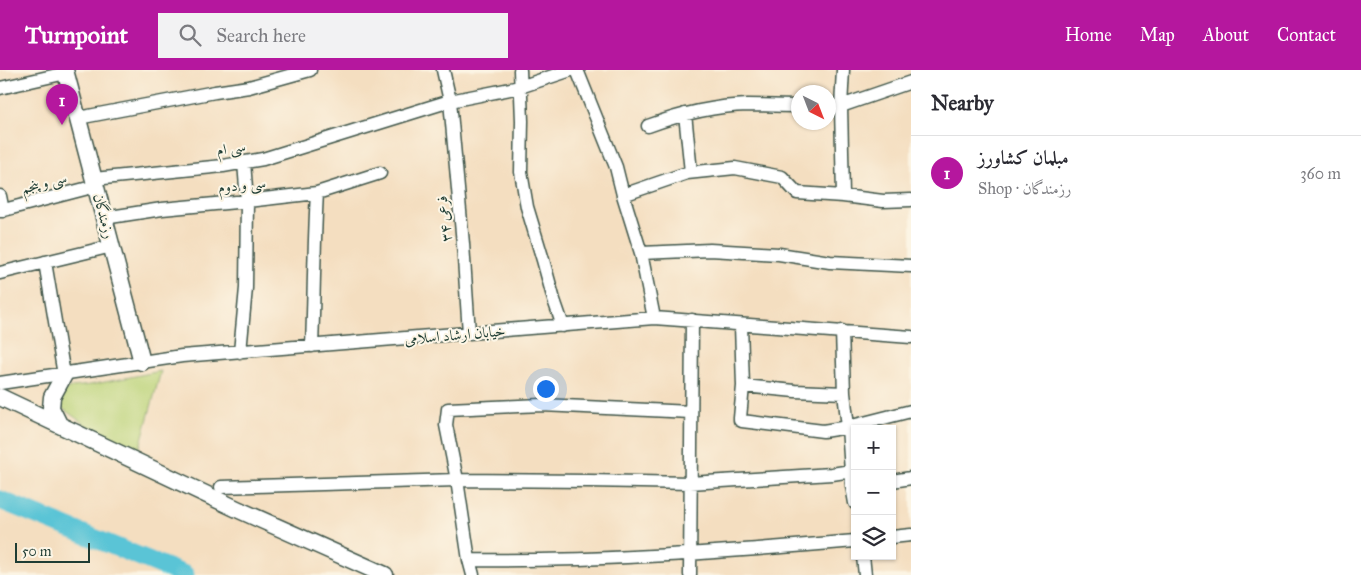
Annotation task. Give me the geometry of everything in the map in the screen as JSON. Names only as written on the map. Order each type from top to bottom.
[{"type":"main road","name":"رزمندگان","points":[[65,72],[142,362]]},
{"type":"main road","points":[[59,424],[51,408],[52,397],[64,374]]},
{"type":"main road","points":[[0,397],[237,509],[385,575]]},
{"type":"street","points":[[78,118],[249,87],[310,70]]},
{"type":"street","name":"فرعی ۳۴","points":[[443,70],[450,101],[469,333]]},
{"type":"street","points":[[520,70],[521,172],[527,208],[563,326]]},
{"type":"street","name":"سی ام","points":[[95,182],[224,166],[263,159],[450,101],[520,87],[571,70]]},
{"type":"street","points":[[577,70],[616,167],[623,196],[642,254],[654,318]]},
{"type":"street","points":[[836,102],[843,70]]},
{"type":"street","points":[[0,88],[65,72]]},
{"type":"street","points":[[836,106],[911,82]]},
{"type":"street","points":[[648,126],[685,114],[713,108],[747,105],[791,106]]},
{"type":"street","points":[[685,114],[691,172]]},
{"type":"street","points":[[836,117],[843,196]]},
{"type":"street","points":[[240,352],[246,288],[247,201],[244,162]]},
{"type":"street","points":[[623,196],[687,172],[735,168],[782,177],[796,193],[883,201],[911,200]]},
{"type":"street","name":"سی و دوم","points":[[104,218],[162,209],[317,193],[380,173]]},
{"type":"street","name":"سی و پنجم","points":[[2,211],[95,182]]},
{"type":"street","points":[[312,346],[317,193]]},
{"type":"street","points":[[0,196],[2,211]]},
{"type":"street","points":[[0,273],[112,246]]},
{"type":"street","points":[[642,254],[710,250],[779,254],[830,262],[911,266]]},
{"type":"street","points":[[45,262],[64,374]]},
{"type":"street","name":"خیابان ارشاد اسلامی","points":[[0,383],[182,356],[654,318],[911,336]]},
{"type":"street","points":[[690,575],[692,320]]},
{"type":"street","points":[[741,325],[743,386],[740,420],[823,431],[848,427],[911,411]]},
{"type":"street","points":[[221,487],[457,480],[690,483],[851,472],[844,393],[842,331]]},
{"type":"street","points":[[743,386],[844,393]]},
{"type":"street","points":[[473,575],[446,425],[448,409],[542,405],[690,412]]},
{"type":"street","points":[[896,480],[911,478]]},
{"type":"street","points":[[896,537],[911,535]]},
{"type":"street","points":[[469,560],[526,561],[690,554],[851,541]]},
{"type":"street","points":[[863,560],[865,575]]},
{"type":"green space","points":[[161,371],[136,461],[62,408],[63,392],[73,387]]},
{"type":"waterway","points":[[0,500],[185,575]]},
{"type":"place","name":"مبلمان کشاورز","points":[[62,125]]}]
